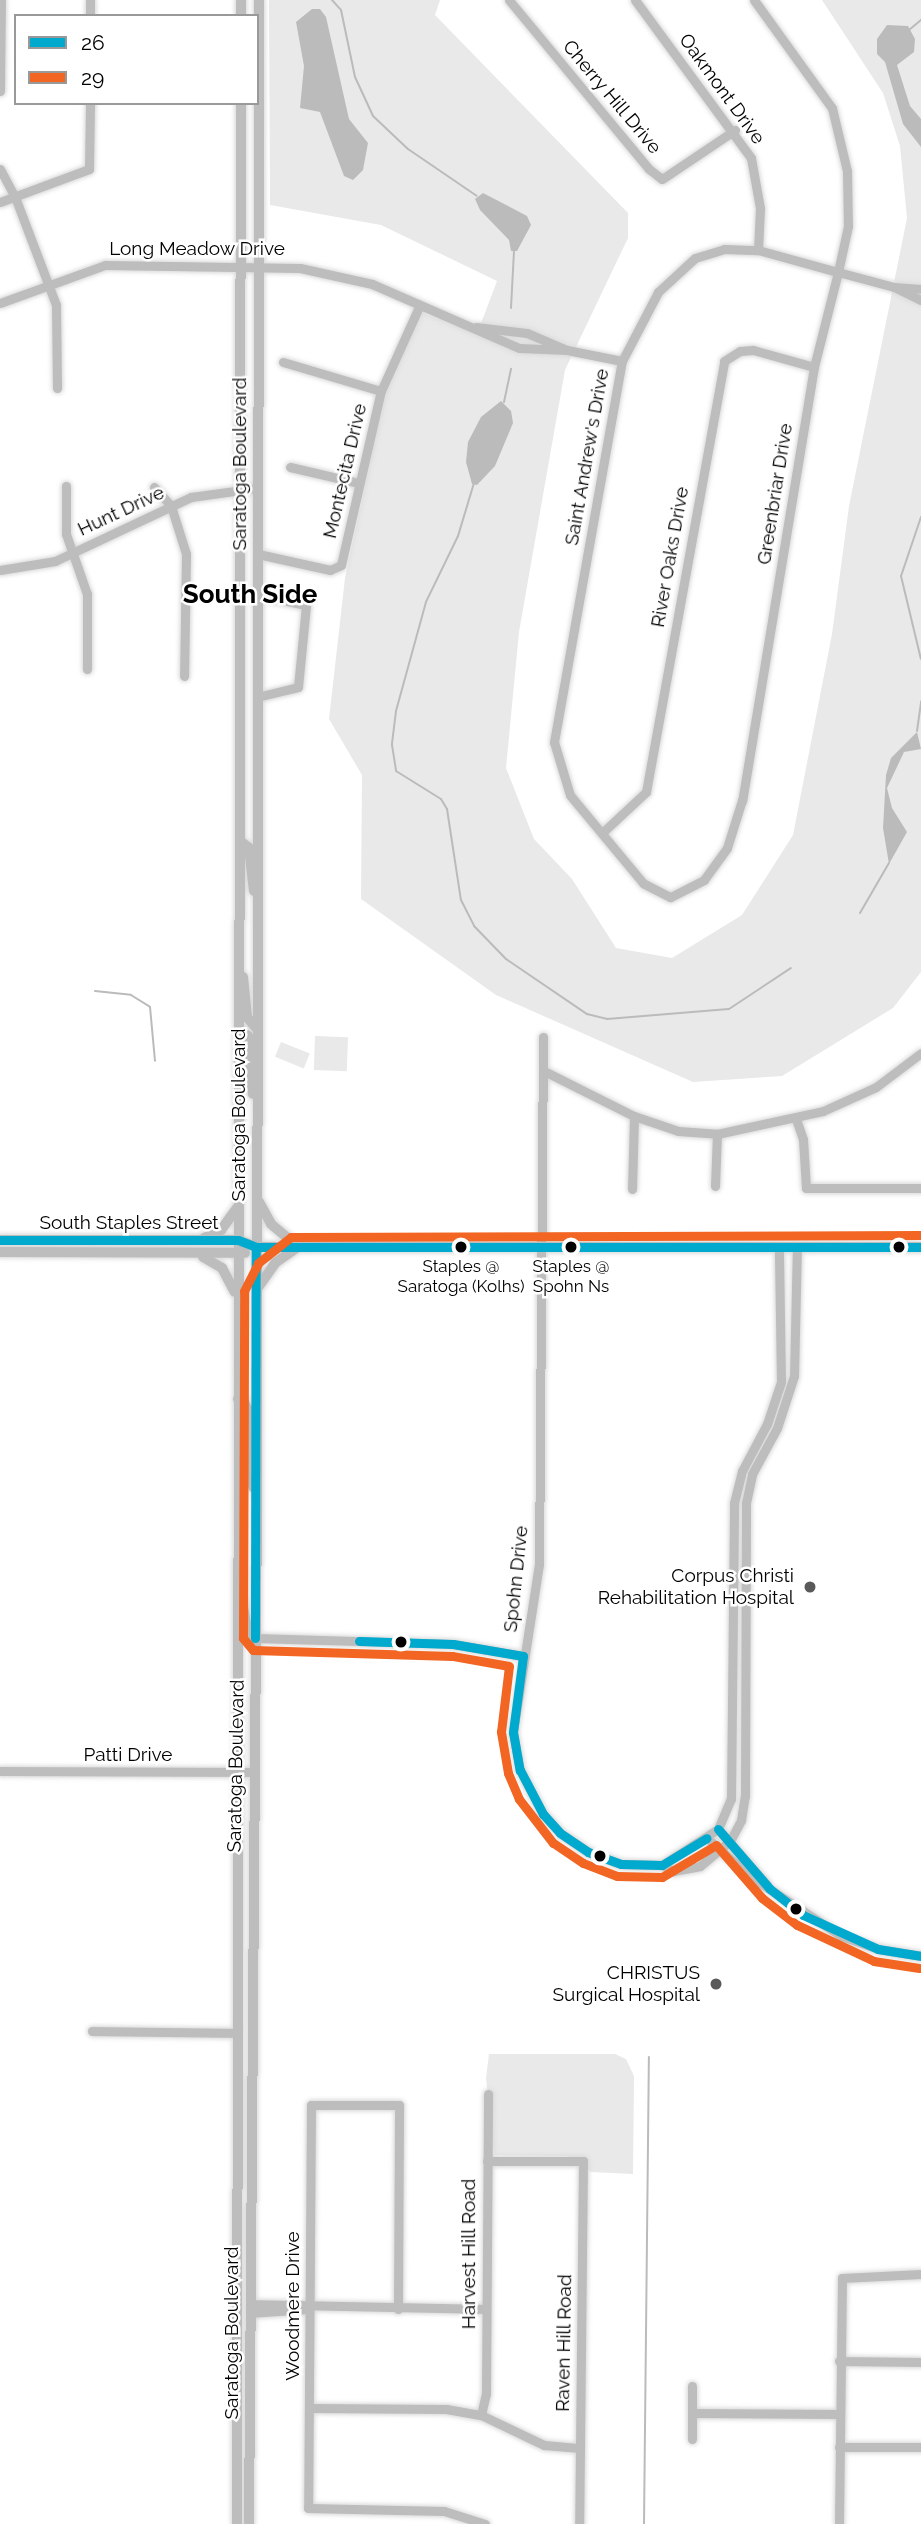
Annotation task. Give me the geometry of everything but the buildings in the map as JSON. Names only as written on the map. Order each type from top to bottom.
[{"type":"main road","name":"Saratoga Boulevard","points":[[237,2524],[241,105]]},
{"type":"main road","name":"Saratoga Boulevard","points":[[249,2524],[257,1498],[259,105]]},
{"type":"main road","points":[[240,628],[247,686],[257,696]]},
{"type":"main road","points":[[240,771],[247,798],[247,828],[257,835]]},
{"type":"main road","points":[[240,841],[249,848],[249,877],[257,900]]},
{"type":"main road","points":[[239,967],[247,988],[247,1017],[257,1029]]},
{"type":"main road","points":[[239,1030],[248,1036],[248,1079],[256,1107]]},
{"type":"main road","points":[[256,1193],[271,1224],[298,1247],[267,1271],[256,1292]]},
{"type":"main road","points":[[199,1240],[221,1230],[238,1205]]},
{"type":"main road","name":"South Staples Street","points":[[0,1240],[238,1240],[256,1247],[921,1247]]},
{"type":"main road","name":"South Staples Street","points":[[0,1252],[238,1256],[256,1247]]},
{"type":"main road","points":[[200,1256],[222,1268],[231,1279],[238,1308]]},
{"type":"main road","points":[[238,1399],[243,1400],[247,1409],[247,1468],[257,1498]]},
{"type":"main road","points":[[238,1589],[248,1634],[255,1638]]},
{"type":"main road","points":[[239,2033],[244,2036],[251,2078]]},
{"type":"main road","points":[[237,2282],[244,2308],[250,2309]]},
{"type":"main road","points":[[237,2318],[250,2343]]},
{"type":"street","points":[[0,91],[1,0]]},
{"type":"street","name":"Cherry Hill Drive","points":[[509,0],[649,169],[662,178],[735,130]]},
{"type":"street","name":"Oakmont Drive","points":[[635,0],[735,130],[751,158],[760,208],[758,250]]},
{"type":"street","name":"Greenbriar Drive","points":[[602,833],[643,883],[670,897],[704,880],[727,848],[742,800],[814,367],[848,226],[847,171],[832,108],[754,0]]},
{"type":"street","points":[[0,202],[89,169],[90,105]]},
{"type":"street","points":[[0,169],[15,197],[56,305],[57,388]]},
{"type":"street","name":"Saint Andrew's Drive","points":[[602,833],[570,795],[554,742],[622,361],[658,292],[695,258],[724,249],[758,250],[894,287],[921,300]]},
{"type":"street","name":"Long Meadow Drive","points":[[0,303],[105,265],[258,265],[300,268],[372,284],[419,307],[474,327],[519,348],[567,350],[622,361]]},
{"type":"street","name":"Saint Andrew's Drive","points":[[894,287],[921,289]]},
{"type":"street","name":"Montecita Drive","points":[[258,554],[330,569],[341,565],[381,391],[419,307]]},
{"type":"street","name":"Long Meadow Drive","points":[[474,327],[527,333],[567,350]]},
{"type":"street","name":"River Oaks Drive","points":[[602,833],[646,792],[724,361],[740,351],[753,350],[814,367]]},
{"type":"street","points":[[282,362],[381,391]]},
{"type":"street","points":[[290,467],[358,483]]},
{"type":"street","points":[[66,486],[66,534],[87,594],[87,669]]},
{"type":"street","points":[[153,487],[171,506],[186,554],[184,676]]},
{"type":"street","name":"Hunt Drive","points":[[0,570],[36,566],[74,552],[191,496],[257,488]]},
{"type":"street","points":[[257,696],[298,687],[306,605],[258,595]]},
{"type":"street","name":"Spohn Drive","points":[[543,1037],[544,1246],[539,1564],[513,1732],[521,1772],[543,1814],[560,1833],[588,1852],[621,1864],[662,1865],[674,1871],[700,1866],[720,1853]]},
{"type":"street","points":[[544,1071],[634,1116],[677,1131],[717,1133],[796,1119],[876,1087],[921,1054]]},
{"type":"street","points":[[632,1189],[634,1116]]},
{"type":"street","points":[[796,1119],[803,1139],[806,1188],[921,1188]]},
{"type":"street","points":[[715,1186],[717,1133]]},
{"type":"street","points":[[662,1865],[718,1829],[731,1799],[734,1759],[734,1503],[742,1471],[772,1411],[781,1382],[783,1346],[779,1248]]},
{"type":"street","points":[[720,1853],[730,1841],[745,1796],[745,1531],[752,1474],[782,1416],[794,1376],[797,1248]]},
{"type":"street","points":[[783,1346],[793,1346]]},
{"type":"street","points":[[772,1411],[782,1416]]},
{"type":"street","points":[[734,1531],[745,1531]]},
{"type":"street","points":[[255,1638],[453,1644],[523,1656]]},
{"type":"street","points":[[734,1638],[745,1638]]},
{"type":"street","points":[[734,1759],[745,1759]]},
{"type":"street","name":"Patti Drive","points":[[0,1771],[255,1772]]},
{"type":"street","points":[[718,1829],[771,1889]]},
{"type":"street","points":[[707,1838],[720,1853],[841,1936],[878,1949],[921,1955]]},
{"type":"street","points":[[92,2031],[239,2033]]},
{"type":"street","name":"Harvest Hill Road","points":[[481,2415],[486,2394],[488,2094]]},
{"type":"street","name":"Woodmere Drive","points":[[398,2309],[399,2105],[311,2105],[308,2508],[444,2511],[485,2524]]},
{"type":"street","name":"Raven Hill Road","points":[[487,2161],[583,2161],[579,2524]]},
{"type":"street","points":[[839,2524],[842,2278],[921,2274]]},
{"type":"street","points":[[250,2309],[295,2313],[310,2309],[485,2309]]},
{"type":"street","points":[[839,2361],[921,2362]]},
{"type":"street","points":[[692,2386],[692,2439]]},
{"type":"street","points":[[309,2408],[446,2409],[481,2415],[544,2445],[580,2448]]},
{"type":"street","points":[[692,2413],[839,2414]]},
{"type":"street","points":[[839,2447],[921,2447]]},
{"type":"shaded area","points":[[269,0],[440,0],[435,15],[628,213],[628,238],[565,370],[519,632],[506,768],[534,839],[572,879],[616,948],[672,958],[742,915],[793,835],[832,634],[849,506],[907,218],[900,146],[883,93],[822,0],[921,0],[921,972],[893,1008],[782,1076],[693,1082],[496,995],[361,899],[362,775],[329,719],[345,578],[384,398],[421,312],[477,334],[497,281],[381,225],[270,205]]},
{"type":"shaded area","points":[[312,9],[320,9],[326,17],[349,119],[368,143],[363,170],[353,180],[344,176],[320,112],[300,108],[304,66],[296,22]]},
{"type":"shaded area","points":[[887,25],[908,26],[915,39],[914,52],[897,65],[910,106],[921,119],[921,147],[903,124],[885,62],[877,54],[877,39]]},
{"type":"shaded area","points":[[483,193],[527,216],[531,225],[517,251],[511,251],[509,240],[480,210],[475,199]]},
{"type":"shaded area","points":[[501,401],[511,411],[513,423],[495,466],[477,485],[472,484],[466,462],[468,442],[481,417]]},
{"type":"shaded area","points":[[917,732],[921,749],[904,752],[887,788],[892,808],[907,832],[889,864],[883,828],[886,775],[891,758]]},
{"type":"shaded area","points":[[315,1036],[348,1037],[347,1071],[314,1070]]},
{"type":"shaded area","points":[[281,1042],[310,1054],[304,1068],[275,1057]]},
{"type":"shaded area","points":[[489,2054],[615,2054],[626,2059],[634,2076],[633,2174],[591,2172],[567,2156],[494,2155],[486,2078]]},
{"type":"waterway","points":[[332,0],[341,10],[355,77],[373,116],[408,149],[477,196]]},
{"type":"waterway","points":[[909,30],[921,20]]},
{"type":"waterway","points":[[511,308],[514,250]]},
{"type":"waterway","points":[[504,402],[511,369]]},
{"type":"waterway","points":[[474,483],[458,536],[426,602],[396,711],[392,745],[396,771],[441,799],[447,809],[461,900],[474,926],[506,959],[587,1014],[607,1019],[729,1009],[791,968]]},
{"type":"waterway","points":[[921,517],[901,576],[921,659]]},
{"type":"waterway","points":[[917,731],[921,701]]},
{"type":"waterway","points":[[860,913],[889,863]]},
{"type":"waterway","points":[[95,991],[131,995],[150,1007],[155,1061]]},
{"type":"waterway","points":[[644,2524],[649,2057]]},
{"type":"transit line","name":"29","points":[[919,1968],[874,1961],[797,1925],[762,1898],[716,1845],[662,1877],[617,1876],[583,1863],[553,1843],[519,1799],[508,1773],[501,1732],[509,1666],[452,1656],[253,1650],[243,1638],[244,1291],[258,1263],[291,1237],[921,1235]]},
{"type":"transit line","name":"26","points":[[0,1240],[238,1240],[256,1247],[921,1247]]},
{"type":"transit line","name":"26","points":[[255,1638],[256,1247]]},
{"type":"transit line","name":"26","points":[[359,1641],[453,1644],[523,1656],[513,1732],[520,1770],[543,1814],[560,1833],[588,1852],[621,1864],[662,1865],[707,1838]]},
{"type":"transit line","name":"26","points":[[718,1829],[770,1889],[803,1915],[878,1949],[921,1956]]},
{"type":"place","name":"Staples @ Saratoga (Kolhs)","points":[[461,1247]]},
{"type":"place","name":"Staples @ Spohn Ns","points":[[571,1247]]},
{"type":"place","name":"Corpus Christi Rehabilitation Hospital","points":[[810,1587]]},
{"type":"place","name":"CHRISTUS Surgical Hospital","points":[[716,1984]]},
{"type":"district","name":"South Side","points":[[250,595]]}]
